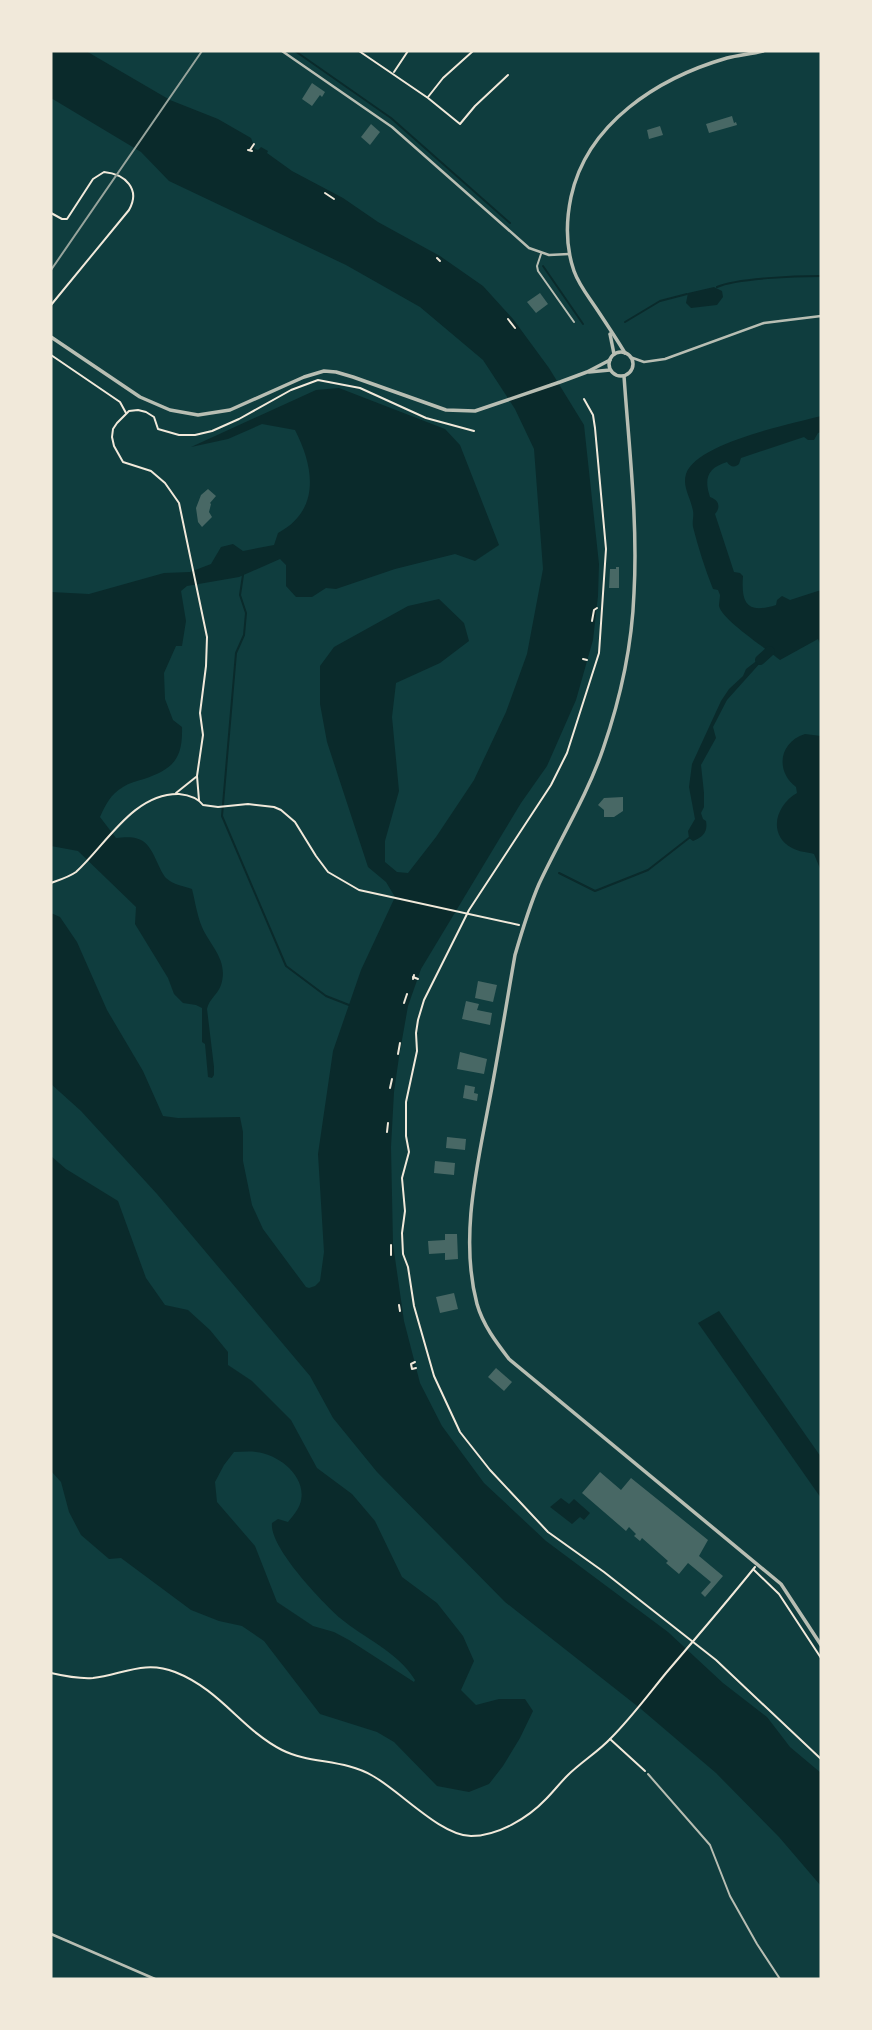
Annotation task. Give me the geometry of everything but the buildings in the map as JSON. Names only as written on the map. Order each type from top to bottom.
[{"type":"street","points":[[282,51],[393,127],[528,248],[549,255],[569,254]]},
{"type":"street","points":[[763,51],[729,58],[677,77],[649,93],[613,121],[598,138],[583,163],[573,188],[569,211],[569,254],[579,282],[610,332],[625,353],[644,362],[665,359],[764,323],[821,316]]},
{"type":"street","points":[[51,337],[140,397],[170,410],[198,415],[230,410],[304,377],[324,371],[353,377],[446,410],[475,411],[587,372],[610,360],[614,354],[610,332]]},
{"type":"street","points":[[614,354],[625,353]]},
{"type":"street","points":[[610,370],[616,375],[624,376],[632,367],[631,357]]},
{"type":"street","points":[[610,360],[610,370]]},
{"type":"street","points":[[587,372],[610,370]]},
{"type":"street","points":[[624,376],[634,524],[634,594],[628,646],[618,699],[603,750],[539,884],[515,954],[478,1159],[471,1214],[472,1281],[487,1329],[509,1359],[781,1584],[821,1645]]},
{"type":"street","points":[[51,1934],[155,1979]]},
{"type":"lane","points":[[541,253],[538,271],[574,322]]},
{"type":"lane","points":[[648,1774],[709,1845],[730,1896],[780,1979]]},
{"type":"path","points":[[359,51],[428,98],[460,124],[508,75]]},
{"type":"path","points":[[393,73],[408,51]]},
{"type":"path","points":[[428,98],[443,78],[473,51]]},
{"type":"path","points":[[250,150],[254,144]]},
{"type":"path","points":[[51,213],[67,219],[93,180],[104,172],[127,180],[133,190],[133,201],[129,210],[51,305]]},
{"type":"path","points":[[330,196],[332,192]]},
{"type":"path","points":[[325,193],[334,199]]},
{"type":"path","points":[[510,320],[515,328]]},
{"type":"path","points":[[51,355],[120,402],[126,413]]},
{"type":"path","points":[[474,430],[426,418],[360,388],[318,380],[290,390],[212,431],[179,435],[158,429],[154,417],[138,410],[126,413],[113,429],[114,446],[123,462],[151,471],[165,483],[179,503],[199,590],[207,643],[200,713],[202,745],[197,776],[199,800],[203,805],[218,807],[248,804],[281,810],[295,822],[321,865],[359,890],[523,926]]},
{"type":"path","points":[[584,399],[593,415],[595,428],[606,549],[600,653],[568,753],[551,785],[470,910],[424,1000],[418,1020],[417,1051],[406,1102],[409,1152],[402,1178],[405,1211],[401,1233],[403,1254],[408,1267],[414,1306],[434,1376],[460,1432],[490,1471],[548,1532],[604,1572],[716,1660],[821,1759]]},
{"type":"path","points":[[592,621],[597,608]]},
{"type":"path","points":[[51,883],[73,874],[118,826],[146,803],[175,794],[197,776]]},
{"type":"path","points":[[175,794],[199,800]]},
{"type":"path","points":[[413,977],[418,979]]},
{"type":"path","points":[[404,1003],[407,995]]},
{"type":"path","points":[[405,999],[410,1001]]},
{"type":"path","points":[[391,1084],[396,1085]]},
{"type":"path","points":[[387,1132],[388,1125],[392,1128]]},
{"type":"path","points":[[397,1247],[391,1245],[391,1254],[398,1253]]},
{"type":"path","points":[[399,1308],[405,1307]]},
{"type":"path","points":[[415,1362],[411,1364],[412,1369],[416,1368]]},
{"type":"path","points":[[51,1673],[90,1678],[155,1666],[174,1671],[199,1683],[253,1729],[284,1751],[350,1766],[370,1774],[393,1788],[442,1826],[470,1836],[500,1830],[531,1812],[567,1775],[610,1739],[754,1569],[779,1594],[821,1658]]},
{"type":"path","points":[[610,1739],[648,1774]]},
{"type":"water","points":[[51,51],[86,51],[170,100],[218,119],[251,138],[255,149],[261,147],[268,151],[267,153],[292,171],[440,256],[483,286],[513,319],[549,368],[584,425],[599,564],[593,640],[576,700],[547,766],[521,803],[421,969],[408,1006],[394,1092],[391,1147],[393,1244],[404,1321],[420,1383],[442,1426],[484,1483],[546,1541],[668,1632],[723,1683],[767,1717],[790,1747],[821,1773],[821,1886],[779,1837],[716,1773],[641,1709],[505,1602],[377,1472],[333,1418],[310,1376],[157,1194],[81,1111],[51,1084],[51,913],[60,917],[77,942],[107,1010],[143,1071],[163,1116],[240,1117],[243,1161],[252,1205],[263,1229],[306,1287],[315,1286],[320,1281],[324,1252],[318,1154],[333,1051],[361,970],[395,897],[386,882],[368,867],[327,742],[320,704],[320,666],[334,647],[408,606],[439,599],[464,623],[469,641],[440,663],[396,683],[392,717],[399,791],[385,841],[385,862],[397,872],[408,873],[474,780],[506,712],[527,654],[543,569],[534,449],[515,409],[483,360],[420,307],[346,265],[169,181],[141,152],[51,98]]},
{"type":"water","points":[[714,287],[722,291],[723,297],[717,305],[691,308],[686,303],[688,293]]},
{"type":"water","points":[[339,388],[445,429],[460,445],[499,545],[475,561],[455,554],[395,569],[336,589],[326,588],[312,597],[296,597],[286,586],[286,565],[280,559],[239,577],[187,586],[181,591],[186,621],[182,646],[176,646],[164,673],[165,699],[173,720],[182,727],[181,747],[169,767],[119,790],[109,800],[100,817],[116,838],[143,841],[169,880],[192,889],[202,927],[223,968],[221,985],[207,1009],[214,1067],[212,1078],[208,1077],[205,1044],[202,1042],[202,1008],[183,1003],[174,994],[168,978],[135,924],[136,907],[78,851],[51,846],[51,592],[89,594],[164,573],[190,572],[211,564],[221,547],[233,544],[243,551],[274,545],[278,533],[301,512],[310,487],[306,458],[295,430],[262,424],[228,439],[191,447],[316,390]]},
{"type":"water","points":[[821,416],[821,432],[814,440],[804,437],[741,458],[736,466],[727,462],[720,464],[711,471],[707,480],[710,497],[718,504],[715,514],[734,572],[743,576],[743,594],[748,604],[758,608],[766,607],[776,605],[782,596],[790,600],[821,590],[821,646],[818,639],[780,660],[722,612],[719,606],[720,595],[718,590],[713,589],[695,535],[693,511],[685,479],[693,463],[725,444]]},
{"type":"water","points":[[759,659],[762,661],[727,700],[713,727],[716,738],[701,765],[704,807],[701,813],[706,821],[706,828],[702,836],[693,841],[689,838],[688,831],[695,819],[689,787],[692,764],[721,701],[746,669]]},
{"type":"water","points":[[805,734],[821,736],[821,871],[814,854],[792,848],[784,842],[777,828],[777,820],[784,805],[797,793],[796,787],[785,773],[785,750],[796,738]]},
{"type":"water","points":[[51,1156],[66,1169],[118,1201],[146,1278],[165,1305],[188,1310],[210,1330],[228,1352],[228,1365],[252,1381],[291,1420],[317,1468],[352,1494],[375,1521],[402,1577],[437,1603],[463,1636],[474,1661],[461,1690],[476,1705],[499,1699],[525,1699],[533,1711],[503,1766],[489,1784],[469,1792],[437,1786],[394,1742],[377,1732],[320,1714],[264,1641],[242,1626],[219,1621],[191,1610],[121,1558],[109,1559],[81,1535],[69,1512],[61,1482],[51,1471]],"holes":[[[234,1452],[265,1454],[290,1469],[302,1494],[299,1506],[288,1522],[278,1519],[272,1523],[279,1546],[298,1574],[332,1610],[399,1661],[414,1682],[349,1640],[313,1626],[277,1602],[255,1546],[217,1502],[215,1482]]]},
{"type":"water","points":[[719,1311],[821,1457],[821,1498],[698,1323]]},
{"type":"water","points":[[561,1498],[569,1504],[574,1499],[590,1513],[584,1520],[580,1517],[572,1524],[550,1507]]},
{"type":"waterway","points":[[295,51],[391,118],[510,223]]},
{"type":"waterway","points":[[543,266],[583,324]]},
{"type":"waterway","points":[[717,287],[753,280],[821,276]]},
{"type":"waterway","points":[[625,322],[660,301],[687,294]]},
{"type":"waterway","points":[[243,575],[240,595],[246,613],[244,635],[236,653],[222,816],[286,966],[326,996],[349,1005]]},
{"type":"waterway","points":[[760,660],[770,651]]},
{"type":"waterway","points":[[559,873],[595,891],[648,870],[689,838]]},
{"type":"railway","points":[[51,270],[202,51]]}]
